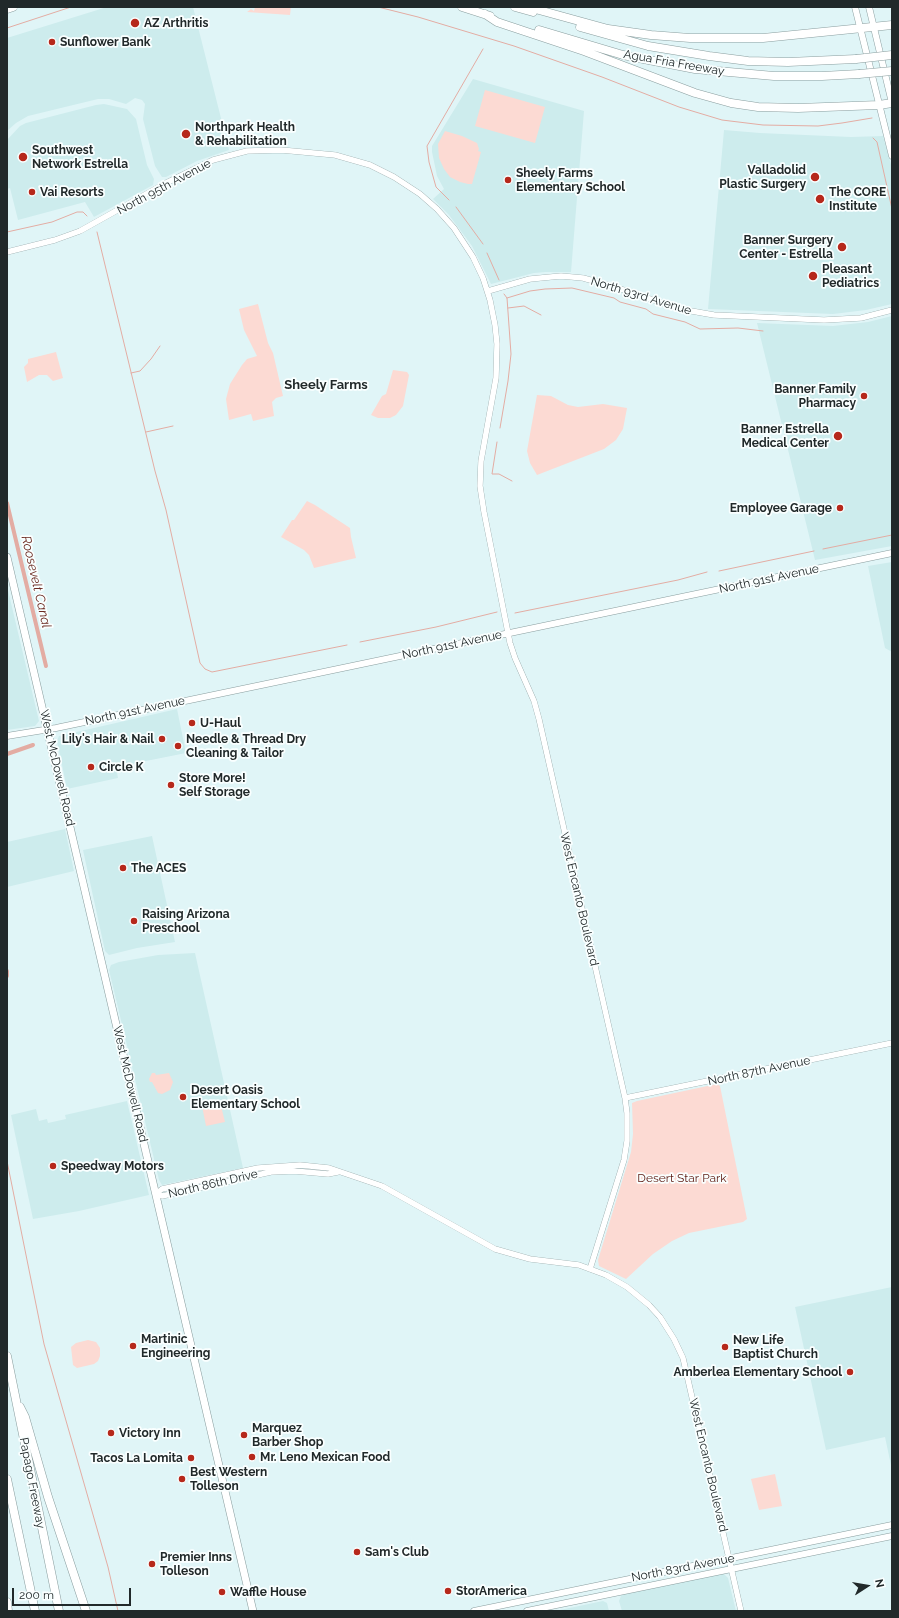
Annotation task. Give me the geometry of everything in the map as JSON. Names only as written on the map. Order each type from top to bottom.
[{"type":"highway","points":[[7,9],[13,7]]},
{"type":"highway","name":"Agua Fria Freeway","points":[[462,7],[617,53],[680,67],[726,73],[768,76],[822,76],[892,70]]},
{"type":"highway","name":"Agua Fria Freeway","points":[[515,7],[620,39],[694,54],[767,61],[806,62],[856,60],[892,55]]},
{"type":"highway","points":[[528,7],[608,29],[651,35],[690,38],[763,38],[892,25]]},
{"type":"highway","points":[[485,14],[497,22],[598,56],[695,93],[731,103],[758,107],[798,108],[879,105],[892,103]]},
{"type":"highway","name":"Papago Freeway","points":[[7,1356],[58,1611]]},
{"type":"highway","points":[[15,1398],[25,1417],[48,1497],[86,1611]]},
{"type":"highway","name":"Papago Freeway","points":[[7,1479],[35,1611]]},
{"type":"highway","points":[[7,1602],[8,1611]]},
{"type":"main road","points":[[855,7],[892,156]]},
{"type":"main road","points":[[869,7],[892,103]]},
{"type":"main road","name":"North 91st Avenue","points":[[9,737],[892,553]]},
{"type":"main road","name":"West McDowell Road","points":[[7,557],[253,1611]]},
{"type":"main road","name":"North 83rd Avenue","points":[[474,1611],[892,1525]]},
{"type":"main road","name":"North 83rd Avenue","points":[[527,1611],[892,1536]]},
{"type":"street","name":"North 95th Avenue","points":[[7,252],[55,240],[74,233],[202,164],[247,151],[289,150],[335,154],[370,165],[394,177]]},
{"type":"street","name":"West Encanto Boulevard","points":[[394,177],[420,194],[454,228],[473,257],[488,292],[496,325],[498,358],[496,384],[482,449],[480,486],[484,512],[508,633],[515,658],[534,701],[539,719],[625,1098],[628,1125],[626,1151],[590,1269],[613,1279],[639,1296],[660,1317],[674,1339],[685,1365],[741,1611]]},
{"type":"street","name":"North 93rd Avenue","points":[[488,292],[530,279],[560,276],[583,278],[612,286],[676,308],[714,315],[824,320],[861,318],[892,310]]},
{"type":"street","name":"North 87th Avenue","points":[[625,1098],[892,1043]]},
{"type":"street","name":"North 86th Drive","points":[[156,1194],[162,1189],[265,1170],[328,1174],[338,1172],[382,1186],[495,1249],[519,1257],[570,1264],[590,1269]]},
{"type":"shaded area","points":[[107,7],[193,7],[229,150],[197,161],[166,177],[162,177],[155,166],[143,119],[145,104],[142,100],[135,98],[126,104],[109,99],[98,99],[28,116],[16,123],[7,131],[7,38]]},
{"type":"shaded area","name":"Sheely Farms Elementary School","points":[[473,79],[584,111],[571,272],[534,273],[491,284],[472,246],[449,215],[433,199],[444,189],[437,176],[432,146]]},
{"type":"shaded area","points":[[104,104],[127,109],[136,119],[147,165],[154,179],[153,185],[94,217],[85,202],[18,220],[10,188],[7,189],[7,140],[20,126],[26,123]]},
{"type":"shaded area","points":[[724,130],[851,137],[883,136],[892,168],[892,304],[866,310],[833,314],[708,309]]},
{"type":"shaded area","name":"Banner Estrella Medical Center","points":[[892,316],[892,546],[815,560],[757,323],[833,326],[868,322]]},
{"type":"shaded area","points":[[892,562],[892,652],[885,648],[868,566]]},
{"type":"shaded area","points":[[7,586],[39,721],[35,726],[7,730]]},
{"type":"shaded area","points":[[177,709],[186,753],[116,767],[118,778],[67,789],[57,741],[59,736]]},
{"type":"shaded area","points":[[65,829],[74,871],[7,887],[7,842]]},
{"type":"shaded area","points":[[152,836],[175,942],[137,948],[109,955],[105,951],[83,850]]},
{"type":"shaded area","name":"Desert Oasis Elementary School","points":[[195,953],[243,1168],[162,1185],[159,1180],[109,970],[111,965],[119,962],[158,955]]},
{"type":"shaded area","points":[[127,1101],[149,1195],[79,1211],[33,1219],[11,1115],[36,1109],[39,1121],[47,1119],[48,1123],[66,1119],[65,1115]]},
{"type":"shaded area","name":"Amberlea Elementary School","points":[[892,1287],[892,1470],[885,1437],[826,1450],[795,1307]]},
{"type":"shaded area","points":[[724,1574],[728,1578],[736,1611],[622,1611],[619,1601],[623,1594]]},
{"type":"shaded area","points":[[603,1601],[607,1603],[609,1611],[555,1611]]},
{"type":"green space","points":[[255,7],[291,7],[290,15],[247,12],[251,9],[254,11]]},
{"type":"green space","points":[[485,90],[545,107],[535,143],[475,126]]},
{"type":"green space","points":[[445,131],[462,136],[477,143],[479,149],[478,151],[481,152],[472,184],[460,182],[450,177],[444,169],[439,158],[438,144]]},
{"type":"green space","points":[[258,304],[268,343],[273,353],[283,396],[276,398],[272,402],[274,416],[253,421],[251,414],[229,420],[226,399],[230,384],[247,359],[257,356],[244,330],[239,309]]},
{"type":"green space","points":[[56,352],[63,378],[53,381],[47,375],[39,375],[27,382],[24,367],[28,363],[28,359]]},
{"type":"green space","points":[[393,370],[407,372],[409,375],[403,406],[396,415],[390,418],[378,418],[371,415],[382,396],[386,394]]},
{"type":"green space","points":[[537,395],[551,396],[568,405],[578,407],[603,404],[627,408],[623,429],[616,440],[604,449],[537,475],[530,463],[527,451]]},
{"type":"green space","points":[[307,501],[350,528],[356,558],[314,568],[309,555],[304,550],[281,537]]},
{"type":"green space","points":[[152,1073],[155,1073],[156,1075],[169,1073],[173,1082],[170,1090],[162,1094],[158,1093],[149,1079]]},
{"type":"green space","name":"Desert Star Park","points":[[717,1084],[720,1086],[747,1219],[743,1222],[689,1233],[672,1241],[653,1254],[626,1279],[599,1266],[598,1260],[631,1152],[633,1134],[632,1103]]},
{"type":"green space","points":[[220,1102],[225,1122],[206,1126],[202,1106]]},
{"type":"green space","points":[[88,1340],[96,1342],[100,1348],[100,1356],[98,1361],[94,1364],[77,1368],[73,1365],[71,1347],[76,1343]]},
{"type":"green space","points":[[775,1474],[782,1506],[759,1510],[751,1479]]},
{"type":"waterway","points":[[7,28],[71,7]]},
{"type":"waterway","points":[[378,7],[418,17],[514,46],[602,77],[679,107],[722,120],[763,125],[818,126],[872,118]]},
{"type":"waterway","points":[[449,200],[436,187],[429,162],[427,146],[483,49]]},
{"type":"waterway","points":[[873,138],[877,142],[892,209]]},
{"type":"waterway","points":[[456,207],[483,244]]},
{"type":"waterway","points":[[7,232],[52,222],[77,212],[83,212],[87,216]]},
{"type":"waterway","points":[[97,232],[155,471],[166,510],[200,663],[205,669],[212,672],[347,645]]},
{"type":"waterway","points":[[487,253],[499,280]]},
{"type":"waterway","points":[[507,298],[530,291],[572,288],[614,298],[620,302],[646,309],[653,314],[685,322],[700,329],[738,328],[763,331]]},
{"type":"waterway","points":[[500,428],[511,354],[507,298],[504,294]]},
{"type":"waterway","points":[[508,308],[524,306],[541,315]]},
{"type":"waterway","points":[[131,373],[140,371],[160,346]]},
{"type":"waterway","points":[[146,432],[173,426]]},
{"type":"waterway","points":[[497,442],[492,474],[499,474],[512,481]]},
{"type":"waterway","name":"Roosevelt Canal","points":[[7,503],[46,666]]},
{"type":"waterway","points":[[823,549],[892,535]]},
{"type":"waterway","points":[[719,571],[814,551]]},
{"type":"waterway","points":[[515,613],[678,580],[707,572]]},
{"type":"waterway","points":[[360,642],[436,627],[497,612]]},
{"type":"waterway","name":"Roosevelt Canal","points":[[7,754],[33,745]]},
{"type":"waterway","name":"Roosevelt Canal","points":[[7,971],[7,976]]},
{"type":"waterway","points":[[7,1161],[44,1344],[108,1567],[118,1611]]},
{"type":"place","name":"AZ Arthritis","points":[[135,23]]},
{"type":"place","name":"Sunflower Bank","points":[[52,42]]},
{"type":"place","name":"Northpark Health & Rehabilitation","points":[[186,134]]},
{"type":"place","name":"Southwest Network Estrella","points":[[23,157]]},
{"type":"place","name":"Valladolid Plastic Surgery","points":[[815,177]]},
{"type":"place","name":"Sheely Farms Elementary School","points":[[508,180]]},
{"type":"place","name":"Vai Resorts","points":[[32,192]]},
{"type":"place","name":"The CORE Institute","points":[[820,199]]},
{"type":"place","name":"Banner Surgery Center - Estrella","points":[[842,247]]},
{"type":"place","name":"Pleasant Pediatrics","points":[[813,276]]},
{"type":"place","name":"Banner Family Pharmacy","points":[[864,396]]},
{"type":"place","name":"Banner Estrella Medical Center","points":[[838,436]]},
{"type":"place","name":"Employee Garage","points":[[840,508]]},
{"type":"place","name":"U-Haul","points":[[192,723]]},
{"type":"place","name":"Lily's Hair & Nail","points":[[162,739]]},
{"type":"place","name":"Needle & Thread Dry Cleaning & Tailor","points":[[178,746]]},
{"type":"place","name":"Circle K","points":[[91,767]]},
{"type":"place","name":"Store More! Self Storage","points":[[171,785]]},
{"type":"place","name":"The ACES","points":[[123,868]]},
{"type":"place","name":"Raising Arizona Preschool","points":[[134,921]]},
{"type":"place","name":"Desert Oasis Elementary School","points":[[183,1097]]},
{"type":"place","name":"Speedway Motors","points":[[53,1166]]},
{"type":"place","name":"Martinic Engineering","points":[[133,1346]]},
{"type":"place","name":"New Life Baptist Church","points":[[725,1347]]},
{"type":"place","name":"Amberlea Elementary School","points":[[850,1372]]},
{"type":"place","name":"Victory Inn","points":[[111,1433]]},
{"type":"place","name":"Marquez Barber Shop","points":[[244,1435]]},
{"type":"place","name":"Mr. Leno Mexican Food","points":[[252,1457]]},
{"type":"place","name":"Tacos La Lomita","points":[[191,1458]]},
{"type":"place","name":"Best Western Tolleson","points":[[182,1479]]},
{"type":"place","name":"Sam's Club","points":[[357,1552]]},
{"type":"place","name":"Premier Inns Tolleson","points":[[152,1564]]},
{"type":"place","name":"StorAmerica","points":[[448,1591]]},
{"type":"place","name":"Waffle House","points":[[222,1592]]},
{"type":"district","name":"Sheely Farms","points":[[326,385]]}]
